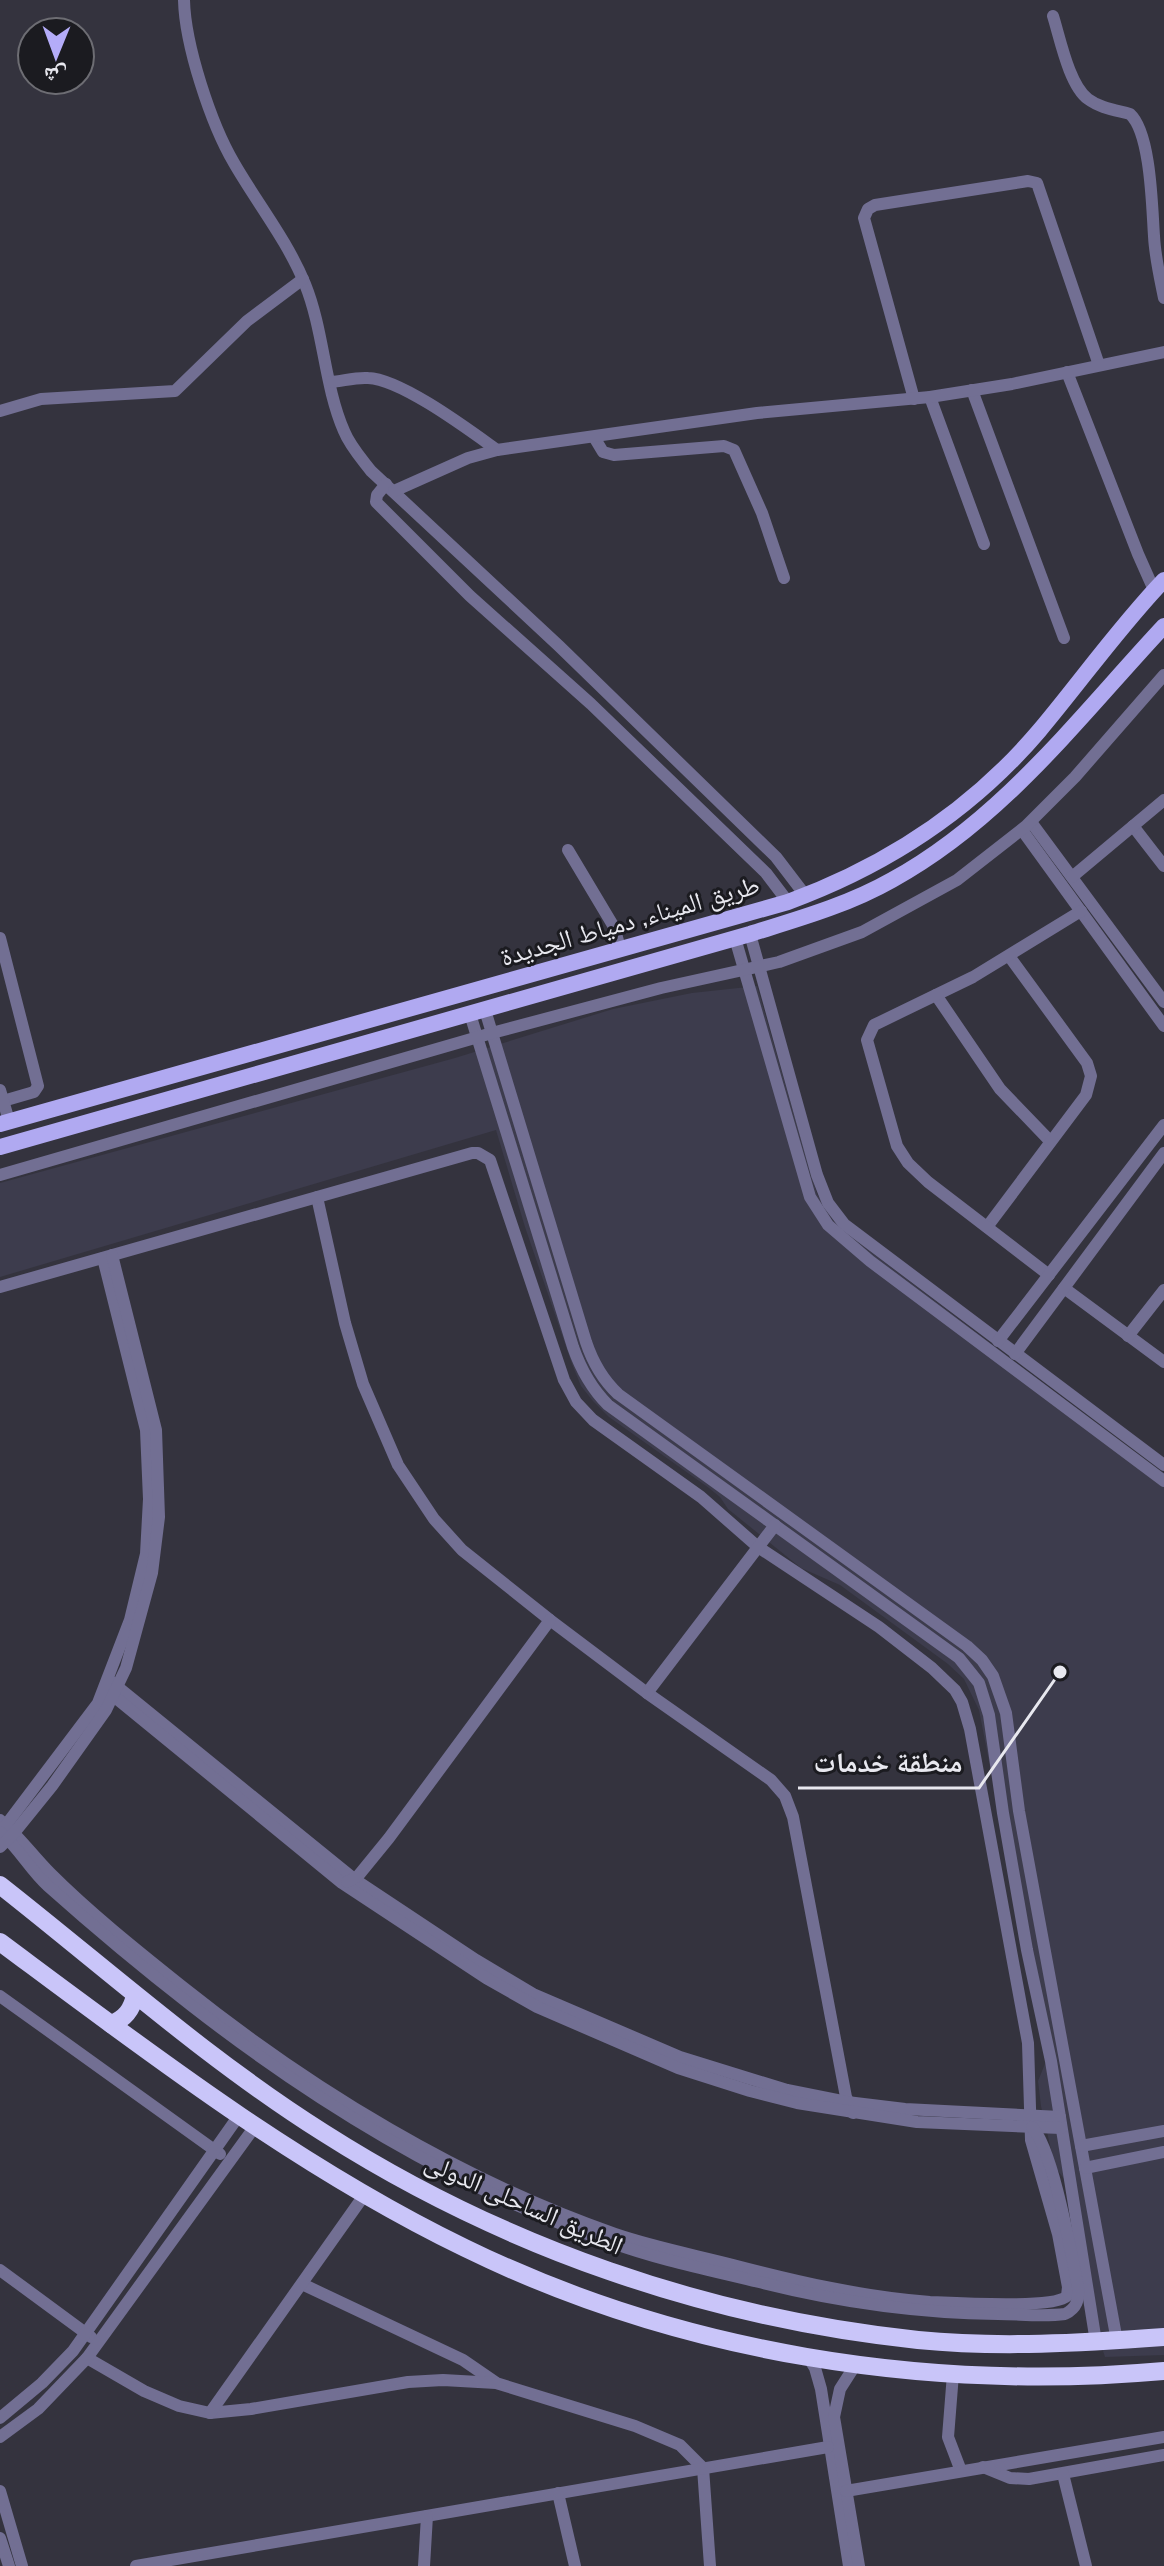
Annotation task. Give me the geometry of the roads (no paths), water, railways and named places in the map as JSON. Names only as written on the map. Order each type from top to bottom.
[{"type":"highway","name":"الطريق الساحلى الدولى","points":[[0,1885],[160,2017],[321,2132],[371,2163],[548,2250],[693,2298],[769,2317],[919,2340],[1096,2342],[1164,2337]]},
{"type":"highway","points":[[0,1942],[240,2114],[365,2194],[466,2249],[598,2303],[688,2331],[856,2364],[953,2374],[1079,2375],[1164,2371]]},
{"type":"highway","points":[[111,2024],[130,2010],[135,1995]]},
{"type":"highway","points":[[140,2044],[143,2030],[153,2019],[160,2017]]},
{"type":"main road","name":"طريق الميناء, دمياط الجديدة","points":[[4,1123],[788,902],[882,861],[965,804],[1037,733],[1159,585]]},
{"type":"main road","name":"طريق الميناء, دمياط الجديدة","points":[[0,1147],[742,936],[844,903],[890,881],[976,824],[1014,789],[1164,626]]},
{"type":"main road","points":[[363,1021],[362,1033],[370,1042]]},
{"type":"main road","points":[[344,1027],[353,1038],[350,1048]]},
{"type":"street","points":[[184,0],[191,44],[222,139],[303,279],[314,309],[340,418],[349,442],[371,471],[559,646],[776,857],[805,895]]},
{"type":"street","points":[[1053,16],[1080,92],[1104,108],[1130,114],[1134,118],[1152,181],[1154,237],[1164,298]]},
{"type":"street","points":[[914,399],[866,225],[866,212],[875,205],[1028,181],[1037,183],[1099,365]]},
{"type":"street","points":[[0,411],[41,399],[175,391],[247,321],[303,279]]},
{"type":"street","points":[[788,902],[773,879],[743,850],[591,704],[470,596],[376,502],[377,495],[468,458],[497,450],[757,413],[930,397],[1164,352]]},
{"type":"street","points":[[1067,372],[1138,554],[1159,585]]},
{"type":"street","points":[[331,382],[366,377],[391,384],[443,412],[497,450]]},
{"type":"street","points":[[972,390],[1064,638]]},
{"type":"street","points":[[930,397],[984,544]]},
{"type":"street","points":[[689,424],[693,448]]},
{"type":"street","points":[[594,437],[603,452],[614,455],[724,446],[736,453],[762,513],[784,578]]},
{"type":"street","points":[[0,1175],[492,1033],[661,988],[758,967],[823,947],[893,917],[957,880],[1027,826],[1075,777],[1164,675]]},
{"type":"street","points":[[1072,877],[1164,800]]},
{"type":"street","points":[[1027,826],[1072,877],[1164,1002]]},
{"type":"street","points":[[1027,826],[1081,911],[1164,1026]]},
{"type":"street","points":[[1133,826],[1164,866]]},
{"type":"street","points":[[568,850],[614,927],[620,948]]},
{"type":"street","points":[[1049,1275],[919,1175],[902,1155],[867,1034],[874,1025],[1009,956],[1081,911]]},
{"type":"street","points":[[742,936],[758,967],[817,1175],[828,1203],[844,1224],[945,1309],[1164,1481]]},
{"type":"street","points":[[742,936],[744,970],[798,1159],[818,1211],[840,1236],[945,1309],[998,1341],[1164,1465]]},
{"type":"street","points":[[0,938],[38,1086],[34,1092],[1,1095],[4,1123]]},
{"type":"street","points":[[987,1227],[1089,1089],[1090,1069],[1009,956]]},
{"type":"street","points":[[936,995],[1000,1089],[1050,1141]]},
{"type":"street","points":[[477,1012],[492,1033],[591,1358],[607,1384],[967,1646],[993,1676],[1006,1713],[1014,1786],[1117,2341]]},
{"type":"street","points":[[477,1012],[479,1037],[534,1226],[578,1363],[586,1379],[608,1405],[959,1658],[979,1683],[989,1715],[1003,1813],[1054,2081],[1096,2342]]},
{"type":"street","points":[[998,1341],[1164,1125]]},
{"type":"street","points":[[0,1287],[107,1256],[472,1153],[485,1156],[493,1166],[564,1380],[576,1402],[593,1420],[701,1497],[754,1544],[794,1574],[879,1627],[946,1679],[962,1702],[970,1729],[1028,2043],[1032,2121],[1067,2231],[1078,2287],[1078,2301],[1070,2303],[1065,2314],[953,2313],[870,2306],[648,2254],[542,2216],[448,2170],[353,2116],[226,2031],[46,1884],[4,1833],[111,1688],[141,1576],[148,1535],[144,1415],[107,1256]]},
{"type":"street","points":[[1015,1354],[1164,1153]]},
{"type":"street","points":[[317,1197],[356,1361],[377,1421],[398,1465],[424,1506],[453,1541],[647,1693],[763,1773],[778,1787],[789,1805],[850,2108]]},
{"type":"street","points":[[1064,1288],[1164,1362]]},
{"type":"street","points":[[1128,1336],[1164,1290]]},
{"type":"street","points":[[647,1693],[770,1522]]},
{"type":"street","points":[[348,1881],[389,1838],[550,1620]]},
{"type":"street","points":[[111,1688],[348,1881],[495,1972],[554,2004],[706,2067],[850,2108],[926,2122],[1060,2123]]},
{"type":"street","points":[[0,1996],[229,2161]]},
{"type":"street","points":[[1054,2081],[1068,2078]]},
{"type":"street","points":[[0,2418],[42,2383],[73,2351],[240,2114]]},
{"type":"street","points":[[0,2437],[38,2409],[100,2343],[256,2125]]},
{"type":"street","points":[[1081,2146],[1164,2131]]},
{"type":"street","points":[[1071,2183],[1086,2174],[1164,2152]]},
{"type":"street","points":[[210,2413],[365,2194]]},
{"type":"street","points":[[0,2270],[100,2343]]},
{"type":"street","points":[[302,2284],[463,2360],[496,2383]]},
{"type":"street","points":[[808,2357],[819,2379],[849,2566]]},
{"type":"street","points":[[87,2358],[144,2391],[179,2406],[210,2413],[408,2382],[443,2380],[496,2383],[635,2426],[680,2445],[703,2468],[710,2566]]},
{"type":"street","points":[[856,2364],[840,2389],[834,2417],[859,2566]]},
{"type":"street","points":[[953,2374],[948,2437],[961,2471]]},
{"type":"street","points":[[846,2491],[1164,2437]]},
{"type":"street","points":[[136,2566],[828,2447]]},
{"type":"street","points":[[983,2467],[1019,2479],[1164,2455]]},
{"type":"street","points":[[1063,2474],[1086,2566]]},
{"type":"street","points":[[0,2491],[22,2566]]},
{"type":"street","points":[[558,2493],[575,2566]]},
{"type":"street","points":[[424,2566],[427,2516]]},
{"type":"street","points":[[0,2538],[9,2566]]},
{"type":"place","name":"منطقة خدمات","points":[[1060,1672]]}]
